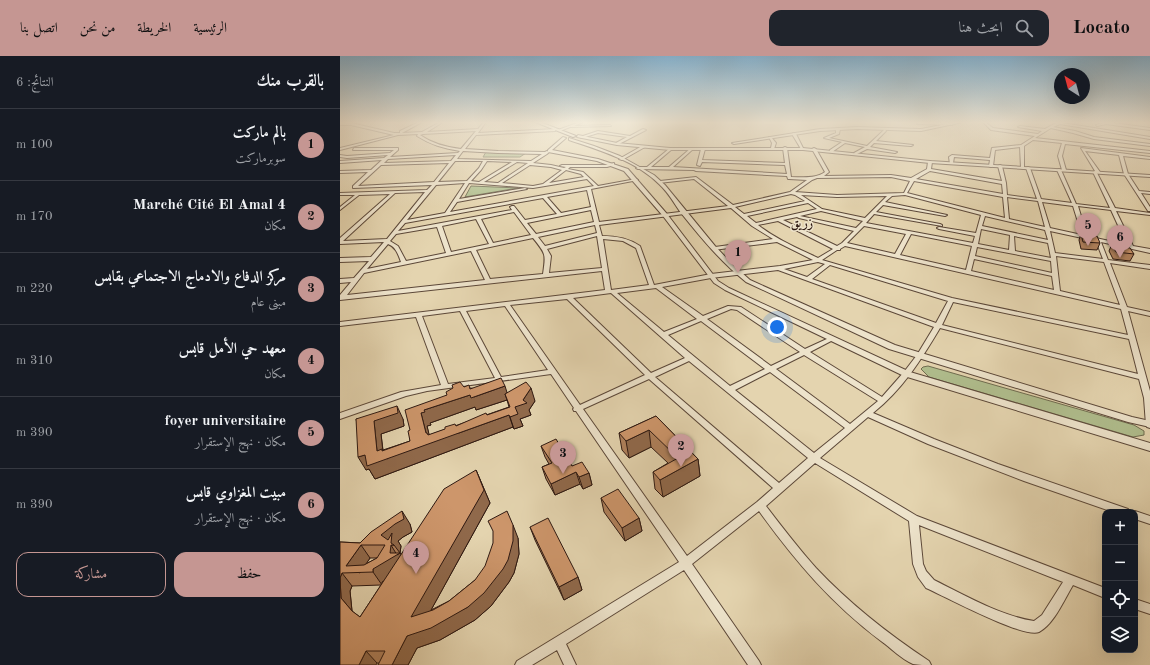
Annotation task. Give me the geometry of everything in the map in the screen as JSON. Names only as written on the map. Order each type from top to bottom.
[{"type":"street","points":[[395,150],[354,187],[468,182],[541,187],[588,178]]},
{"type":"street","points":[[341,298],[461,150]]},
{"type":"street","points":[[479,150],[548,152],[590,158],[613,164],[626,170],[636,180],[665,214],[716,282],[727,289],[907,374],[1150,447]]},
{"type":"street","points":[[601,150],[638,168],[660,182],[715,249],[748,281],[892,347],[1132,420],[1150,424],[1148,398],[1124,308],[1098,240]]},
{"type":"street","points":[[621,159],[637,150]]},
{"type":"street","points":[[649,167],[668,150]]},
{"type":"street","points":[[670,168],[689,150]]},
{"type":"street","points":[[695,178],[696,169],[701,161],[703,150]]},
{"type":"street","points":[[785,150],[789,178],[811,179]]},
{"type":"street","points":[[794,194],[811,179],[827,172],[815,150]]},
{"type":"street","points":[[826,150],[930,162],[1150,176]]},
{"type":"street","points":[[855,154],[862,150]]},
{"type":"street","points":[[884,150],[895,152]]},
{"type":"street","points":[[991,166],[993,150]]},
{"type":"street","points":[[1023,150],[1026,168],[1040,201],[1047,229],[1053,257],[1057,292]]},
{"type":"street","points":[[1063,150],[1060,156],[1061,170],[1076,205],[1085,237]]},
{"type":"street","points":[[1082,150],[1096,172],[1131,247]]},
{"type":"street","points":[[1085,150],[1150,158]]},
{"type":"street","points":[[1136,150],[1150,152]]},
{"type":"street","points":[[499,184],[548,152]]},
{"type":"street","points":[[340,155],[347,157],[391,154]]},
{"type":"street","points":[[340,162],[458,154]]},
{"type":"street","points":[[1120,155],[1126,174],[1150,210]]},
{"type":"street","points":[[951,163],[951,157],[953,156],[992,158]]},
{"type":"street","points":[[340,162],[347,157]]},
{"type":"street","points":[[590,158],[577,169],[597,187]]},
{"type":"street","points":[[380,164],[486,160],[518,161],[582,173]]},
{"type":"street","points":[[446,215],[468,182],[480,170],[486,160]]},
{"type":"street","points":[[480,183],[518,161]]},
{"type":"street","points":[[701,161],[788,164]]},
{"type":"street","points":[[929,170],[930,162]]},
{"type":"street","points":[[551,166],[607,166],[613,164]]},
{"type":"street","points":[[541,187],[570,166]]},
{"type":"street","points":[[1000,166],[1006,196],[1007,220]]},
{"type":"street","points":[[638,168],[696,169],[789,175]]},
{"type":"street","points":[[905,194],[913,179],[929,170],[1004,183]]},
{"type":"street","points":[[340,172],[373,171]]},
{"type":"street","points":[[816,177],[883,176],[913,179],[1006,196],[1150,214]]},
{"type":"street","points":[[660,182],[695,178],[754,225],[778,240],[818,260],[951,300],[1132,338]]},
{"type":"street","points":[[403,222],[636,180]]},
{"type":"street","points":[[456,201],[533,187]]},
{"type":"street","points":[[541,187],[546,197],[560,215]]},
{"type":"street","points":[[590,189],[600,236],[604,269],[610,292],[814,458],[914,520],[1102,592]]},
{"type":"street","points":[[340,194],[358,195],[428,191]]},
{"type":"street","points":[[1139,192],[1150,193]]},
{"type":"street","points":[[340,242],[393,193]]},
{"type":"street","points":[[794,194],[821,210],[909,233],[1012,252],[1150,267]]},
{"type":"street","points":[[362,272],[597,224],[665,214],[731,207],[794,194],[837,196],[905,194],[1007,220],[1150,251]]},
{"type":"street","points":[[340,208],[358,195]]},
{"type":"street","points":[[340,324],[654,287],[737,272],[780,268],[818,260],[844,244],[890,195]]},
{"type":"street","points":[[743,216],[807,202]]},
{"type":"street","points":[[509,203],[544,248],[548,256],[546,275]]},
{"type":"street","points":[[882,203],[945,215]]},
{"type":"street","points":[[935,237],[949,206]]},
{"type":"street","points":[[523,222],[594,208]]},
{"type":"street","points":[[754,225],[821,210]]},
{"type":"street","points":[[395,233],[514,211]]},
{"type":"street","points":[[874,213],[977,234]]},
{"type":"street","points":[[968,271],[983,214]]},
{"type":"street","points":[[796,216],[857,230]]},
{"type":"street","points":[[478,218],[492,245]]},
{"type":"street","points":[[779,220],[838,249]]},
{"type":"street","points":[[439,225],[449,254]]},
{"type":"street","points":[[979,226],[1050,242]]},
{"type":"street","points":[[897,256],[909,233]]},
{"type":"street","points":[[1012,234],[1012,252]]},
{"type":"street","points":[[544,248],[600,236],[620,238],[633,243],[638,247],[654,287],[851,428]]},
{"type":"street","points":[[715,249],[778,240]]},
{"type":"street","points":[[340,242],[388,241],[393,243],[398,248],[404,263]]},
{"type":"street","points":[[844,244],[968,271],[1150,314]]},
{"type":"street","points":[[473,249],[488,281]]},
{"type":"street","points":[[971,257],[1055,275]]},
{"type":"street","points":[[340,260],[373,259]]},
{"type":"street","points":[[808,279],[830,263]]},
{"type":"street","points":[[780,268],[938,326],[1142,377]]},
{"type":"street","points":[[341,298],[604,269]]},
{"type":"street","points":[[340,281],[356,280]]},
{"type":"street","points":[[569,297],[650,376],[778,488]]},
{"type":"street","points":[[520,665],[686,563],[760,505],[778,488],[883,402],[920,356],[938,326],[951,300]]},
{"type":"street","points":[[507,305],[755,665]]},
{"type":"street","points":[[663,334],[730,307],[739,308],[804,352],[883,402]]},
{"type":"street","points":[[462,310],[499,379]]},
{"type":"street","points":[[418,315],[445,386]]},
{"type":"street","points":[[729,390],[831,339]]},
{"type":"street","points":[[577,408],[690,358]]},
{"type":"street","points":[[340,416],[404,394],[445,386],[553,372]]},
{"type":"street","points":[[868,414],[920,438],[999,469],[1116,509]]},
{"type":"street","points":[[760,505],[814,572],[842,601],[874,628],[925,665]]},
{"type":"street","points":[[1138,516],[1150,520]]},
{"type":"street","points":[[914,520],[918,564],[922,574],[930,584],[1004,619],[1022,625],[1036,627],[1046,619],[1070,580]]},
{"type":"street","points":[[1138,605],[1150,609]]},
{"type":"street","points":[[559,642],[570,665]]},
{"type":"green space","points":[[486,152],[526,153],[520,157],[483,157]]},
{"type":"green space","points":[[471,186],[518,188],[465,197]]},
{"type":"green space","points":[[928,366],[1134,425],[1144,431],[1144,435],[1133,437],[929,377],[921,369]]},
{"type":"building","points":[[1081,234],[1097,236],[1100,243],[1083,242]]},
{"type":"building","points":[[1112,244],[1130,248],[1134,254],[1116,252]]},
{"type":"building","points":[[501,378],[505,386],[471,398],[470,395],[424,410],[425,412],[421,413],[426,433],[428,435],[445,429],[445,427],[455,424],[456,426],[486,413],[487,415],[510,407],[505,394],[526,382],[531,388],[523,400],[527,403],[515,407],[518,414],[510,417],[509,415],[367,466],[365,455],[358,457],[356,419],[397,406],[398,413],[374,421],[377,451],[382,449],[382,451],[410,441],[408,431],[410,430],[405,410],[447,395],[446,392],[453,388],[452,385],[460,382],[464,387],[469,385],[470,389]]},
{"type":"building","points":[[656,416],[698,459],[660,480],[653,472],[678,458],[649,430],[626,441],[619,433]]},
{"type":"building","points":[[556,439],[572,466],[582,462],[589,473],[579,477],[576,472],[551,484],[542,467],[552,463],[541,446]]},
{"type":"building","points":[[476,470],[484,490],[411,617],[433,610],[449,601],[475,580],[485,566],[493,543],[493,531],[488,521],[507,511],[513,525],[513,541],[508,560],[503,569],[484,593],[468,607],[431,628],[407,636],[392,665],[378,665],[385,651],[366,651],[359,665],[340,665],[340,578],[341,598],[352,611],[360,617],[444,489]]},
{"type":"building","points":[[618,489],[639,518],[622,528],[601,498]]},
{"type":"building","points":[[402,511],[404,519],[381,535],[388,540],[392,533],[391,543],[394,545],[391,545],[390,553],[400,553],[373,569],[373,572],[342,573],[340,578],[340,542],[360,543],[371,532]],"holes":[[[361,545],[385,545],[377,558],[364,565],[346,566]]]},
{"type":"building","points":[[548,518],[578,577],[559,587],[530,527]]},
{"type":"place","name":"foyer universitaire","points":[[1088,246]]},
{"type":"place","name":"مبيت المغزاوي قابس","points":[[1120,258]]},
{"type":"place","name":"بالم ماركت","points":[[738,273]]},
{"type":"place","name":"Marché Cité El Amal 4","points":[[681,467]]},
{"type":"place","name":"مركز الدفاع والادماج الاجتماعي بقابس","points":[[563,474]]},
{"type":"place","name":"معهد حي الأمل قابس","points":[[416,574]]},
{"type":"district","name":"زريق","points":[[802,223]]}]
